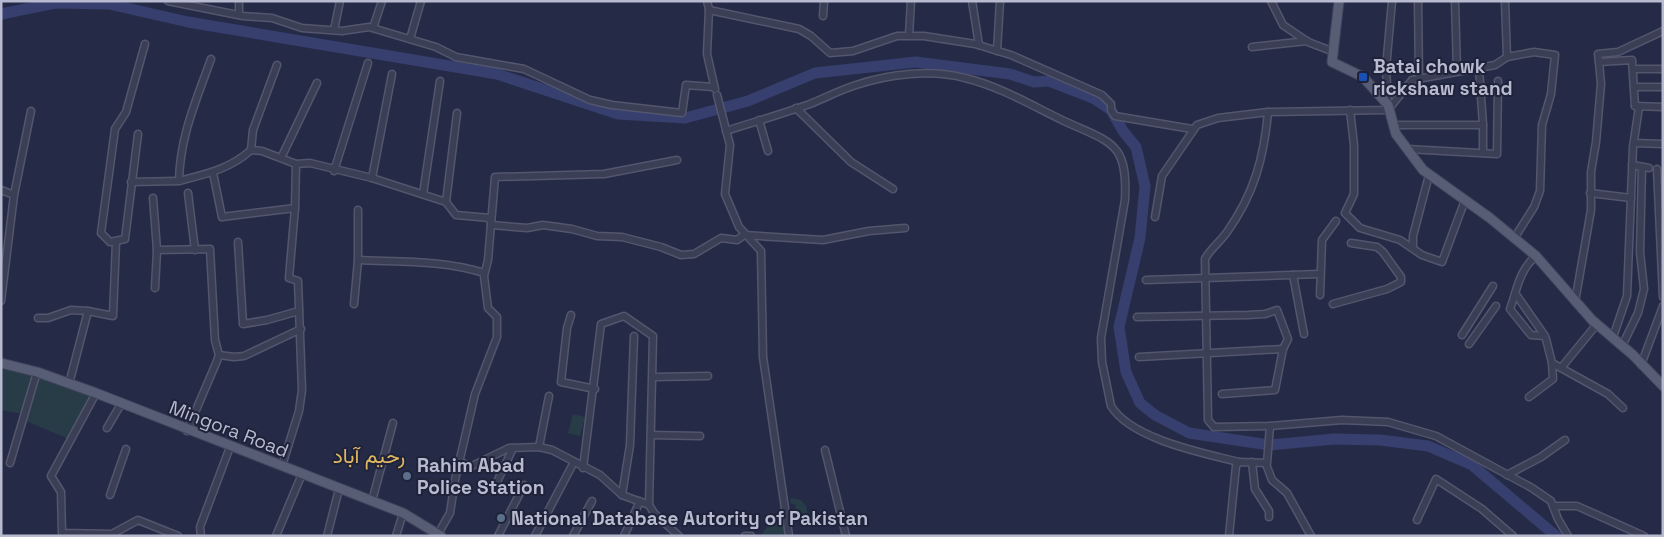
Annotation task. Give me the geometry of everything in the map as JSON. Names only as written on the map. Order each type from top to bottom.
[{"type":"main road","points":[[1339,1],[1332,62],[1363,77],[1388,107],[1393,125],[1407,149],[1429,175],[1515,237],[1536,256],[1575,302],[1663,386]]},
{"type":"main road","name":"Mingora Road","points":[[1,363],[37,372],[96,394],[403,513],[440,535]]},
{"type":"street","points":[[168,1],[239,15],[272,18],[302,28],[334,30],[373,28],[436,47],[456,57],[524,69],[590,100],[612,105],[682,113],[686,85],[714,87]]},
{"type":"street","points":[[239,1],[239,15]]},
{"type":"street","points":[[334,30],[340,1]]},
{"type":"street","points":[[373,28],[382,1]]},
{"type":"street","points":[[410,39],[421,1]]},
{"type":"street","points":[[707,1],[709,10],[707,54],[730,145],[725,194],[744,235],[761,251],[763,357],[789,536]]},
{"type":"street","points":[[823,16],[824,1]]},
{"type":"street","points":[[909,36],[911,1]]},
{"type":"street","points":[[972,1],[979,46]]},
{"type":"street","points":[[997,51],[1000,1]]},
{"type":"street","points":[[1271,1],[1283,25],[1307,41],[1334,52]]},
{"type":"street","points":[[1388,107],[1386,68],[1392,1]]},
{"type":"street","points":[[1418,1],[1419,78]]},
{"type":"street","points":[[1455,1],[1457,71]]},
{"type":"street","points":[[1505,1],[1507,58]]},
{"type":"street","points":[[709,10],[799,29],[811,36],[830,53],[853,51],[897,36],[979,46],[997,51],[1102,95],[1110,104],[1115,116],[1144,123],[1192,128]]},
{"type":"street","points":[[1575,302],[1591,210],[1590,193],[1600,93],[1598,54],[1618,52],[1663,30]]},
{"type":"street","points":[[1252,47],[1307,41]]},
{"type":"street","points":[[138,134],[125,239],[110,242],[101,233],[115,129],[126,112],[145,44]]},
{"type":"street","points":[[1155,217],[1162,176],[1192,128],[1197,125],[1218,118],[1268,112],[1388,107],[1412,80],[1457,71],[1479,69],[1495,65],[1507,58],[1534,52],[1555,55],[1551,94],[1542,125],[1540,191],[1534,207],[1515,237]]},
{"type":"street","points":[[179,181],[183,137],[211,59]]},
{"type":"street","points":[[1598,62],[1632,60],[1635,106],[1638,107],[1632,165],[1627,296],[1613,337]]},
{"type":"street","points":[[334,171],[368,63]]},
{"type":"street","points":[[131,182],[179,181],[213,173],[238,162],[251,150],[253,130],[277,65]]},
{"type":"street","points":[[1479,69],[1483,154]]},
{"type":"street","points":[[1633,69],[1663,69]]},
{"type":"street","points":[[372,178],[392,74]]},
{"type":"street","points":[[726,129],[796,108],[858,84],[921,74],[949,75],[981,82],[1111,144],[1123,159],[1126,179],[1125,200],[1101,338],[1102,362],[1110,406],[1114,412],[1144,433],[1178,446],[1239,462],[1266,461]]},
{"type":"street","points":[[1407,149],[1496,154],[1498,81]]},
{"type":"street","points":[[423,194],[440,82]]},
{"type":"street","points":[[281,158],[317,83]]},
{"type":"street","points":[[1634,87],[1663,87]]},
{"type":"street","points":[[1635,106],[1663,107]]},
{"type":"street","points":[[796,108],[856,166],[879,178],[892,189]]},
{"type":"street","points":[[1350,110],[1354,145],[1354,194],[1345,213],[1360,228],[1400,240],[1413,246],[1422,254],[1442,262],[1465,200]]},
{"type":"street","points":[[1,301],[14,195],[31,111]]},
{"type":"street","points":[[1268,112],[1261,163],[1253,187],[1228,231],[1206,256],[1206,416],[1214,427],[1270,428],[1342,420],[1388,422],[1436,436],[1551,500],[1568,536]]},
{"type":"street","points":[[446,202],[457,113]]},
{"type":"street","points":[[759,120],[768,151]]},
{"type":"street","points":[[1393,125],[1483,125]]},
{"type":"street","points":[[1634,143],[1663,144]]},
{"type":"street","points":[[251,150],[262,151],[296,164],[310,163],[334,171],[372,178],[423,194],[446,202],[456,215],[490,218]]},
{"type":"street","points":[[440,535],[450,513],[459,462],[475,394],[497,337],[496,317],[488,308],[484,273],[488,260],[490,218],[495,177],[604,174],[677,160]]},
{"type":"street","points":[[282,466],[299,411],[302,390],[298,281],[289,278],[295,208],[296,164]]},
{"type":"street","points":[[1622,346],[1638,313],[1644,290],[1640,252],[1645,168],[1632,165]]},
{"type":"street","points":[[1658,169],[1663,297]]},
{"type":"street","points":[[213,173],[222,217],[295,208]]},
{"type":"street","points":[[1413,246],[1413,236],[1429,175]]},
{"type":"street","points":[[1,190],[14,195]]},
{"type":"street","points":[[188,193],[195,250]]},
{"type":"street","points":[[1590,193],[1631,198]]},
{"type":"street","points":[[153,198],[157,250],[155,288]]},
{"type":"street","points":[[354,304],[358,260],[358,210]]},
{"type":"street","points":[[490,218],[491,225],[527,228],[543,225],[572,229],[597,236],[622,237],[661,247],[681,255],[694,254],[721,238],[737,240],[744,235],[823,240],[905,228]]},
{"type":"street","points":[[1320,295],[1319,274],[1322,240],[1336,222]]},
{"type":"street","points":[[38,318],[48,318],[71,310],[88,310],[113,316],[116,242]]},
{"type":"street","points":[[238,242],[243,324],[267,320],[299,311]]},
{"type":"street","points":[[1334,304],[1387,289],[1401,282],[1401,277],[1383,252],[1377,247],[1351,243]]},
{"type":"street","points":[[157,250],[210,249],[215,340],[219,354],[187,430]]},
{"type":"street","points":[[1516,293],[1545,336],[1531,335],[1510,309],[1526,264],[1536,256]]},
{"type":"street","points":[[358,260],[440,265],[468,268],[484,273]]},
{"type":"street","points":[[1146,280],[1319,274]]},
{"type":"street","points":[[1294,275],[1304,334]]},
{"type":"street","points":[[1462,335],[1493,286]]},
{"type":"street","points":[[1469,344],[1496,306]]},
{"type":"street","points":[[1641,365],[1663,306]]},
{"type":"street","points":[[69,384],[88,310]]},
{"type":"street","points":[[1137,317],[1256,315],[1277,310],[1288,339],[1283,349],[1276,390],[1222,394]]},
{"type":"street","points":[[571,315],[567,328],[561,382],[595,389]]},
{"type":"street","points":[[583,468],[595,389],[602,324],[624,316],[653,336],[654,377],[649,504],[654,513],[679,536]]},
{"type":"street","points":[[1561,368],[1597,324]]},
{"type":"street","points":[[219,354],[234,358],[244,356],[301,329]]},
{"type":"street","points":[[622,496],[630,445],[634,336]]},
{"type":"street","points":[[1529,397],[1553,379],[1552,363],[1546,339]]},
{"type":"street","points":[[1139,357],[1283,349]]},
{"type":"street","points":[[1552,363],[1608,394],[1623,408]]},
{"type":"street","points":[[10,463],[37,372]]},
{"type":"street","points":[[654,377],[708,376]]},
{"type":"street","points":[[96,394],[52,476],[61,492],[62,533],[122,533],[138,520],[178,536]]},
{"type":"street","points":[[539,447],[549,396]]},
{"type":"street","points":[[108,428],[121,404]]},
{"type":"street","points":[[372,501],[393,423]]},
{"type":"street","points":[[1270,428],[1266,461],[1272,480],[1287,493],[1311,536]]},
{"type":"street","points":[[651,435],[700,436]]},
{"type":"street","points":[[1507,475],[1541,457],[1565,440]]},
{"type":"street","points":[[201,536],[200,527],[230,447]]},
{"type":"street","points":[[459,462],[472,466],[513,448],[539,447],[561,454],[583,468],[606,479],[622,496],[649,504]]},
{"type":"street","points":[[496,484],[513,448]]},
{"type":"street","points":[[110,495],[126,449]]},
{"type":"street","points":[[825,450],[846,536]]},
{"type":"street","points":[[536,536],[574,462]]},
{"type":"street","points":[[1229,536],[1236,466],[1239,462]]},
{"type":"street","points":[[1252,462],[1255,490],[1268,511],[1269,517]]},
{"type":"street","points":[[276,536],[302,474]]},
{"type":"street","points":[[1417,520],[1436,479],[1482,509],[1513,536]]},
{"type":"street","points":[[498,536],[524,485]]},
{"type":"street","points":[[326,536],[339,489]]},
{"type":"street","points":[[573,536],[592,501]]},
{"type":"street","points":[[624,536],[640,501]]},
{"type":"street","points":[[1553,506],[1577,506],[1644,536]]},
{"type":"street","points":[[396,536],[403,513]]},
{"type":"street","points":[[745,536],[750,536]]},
{"type":"shaded area","points":[[1,369],[21,372],[96,393],[69,439],[26,421],[24,414],[1,410]]},
{"type":"shaded area","points":[[573,414],[585,417],[580,436],[568,433]]},
{"type":"shaded area","points":[[791,498],[801,500],[806,506],[809,520],[804,523],[797,520],[791,523],[790,512],[795,510],[796,505],[790,503]]},
{"type":"shaded area","points":[[782,505],[787,536],[761,536]]},
{"type":"waterway","points":[[1,14],[55,3],[109,4],[188,22],[497,74],[618,114],[685,118],[748,101],[815,73],[916,62],[1010,74],[1034,82],[1049,81],[1093,98],[1111,110],[1123,131],[1136,147],[1145,186],[1140,238],[1119,327],[1126,372],[1140,403],[1155,415],[1189,433],[1269,445],[1334,439],[1380,440],[1428,446],[1472,465],[1556,536]]},
{"type":"place","name":"Batai chowk rickshaw stand","points":[[1363,77]]},
{"type":"place","name":"Rahim Abad Police Station","points":[[407,476]]},
{"type":"place","name":"National Database Autority of Pakistan","points":[[501,518]]},
{"type":"district","name":"رحیم آباد","points":[[369,455]]}]
